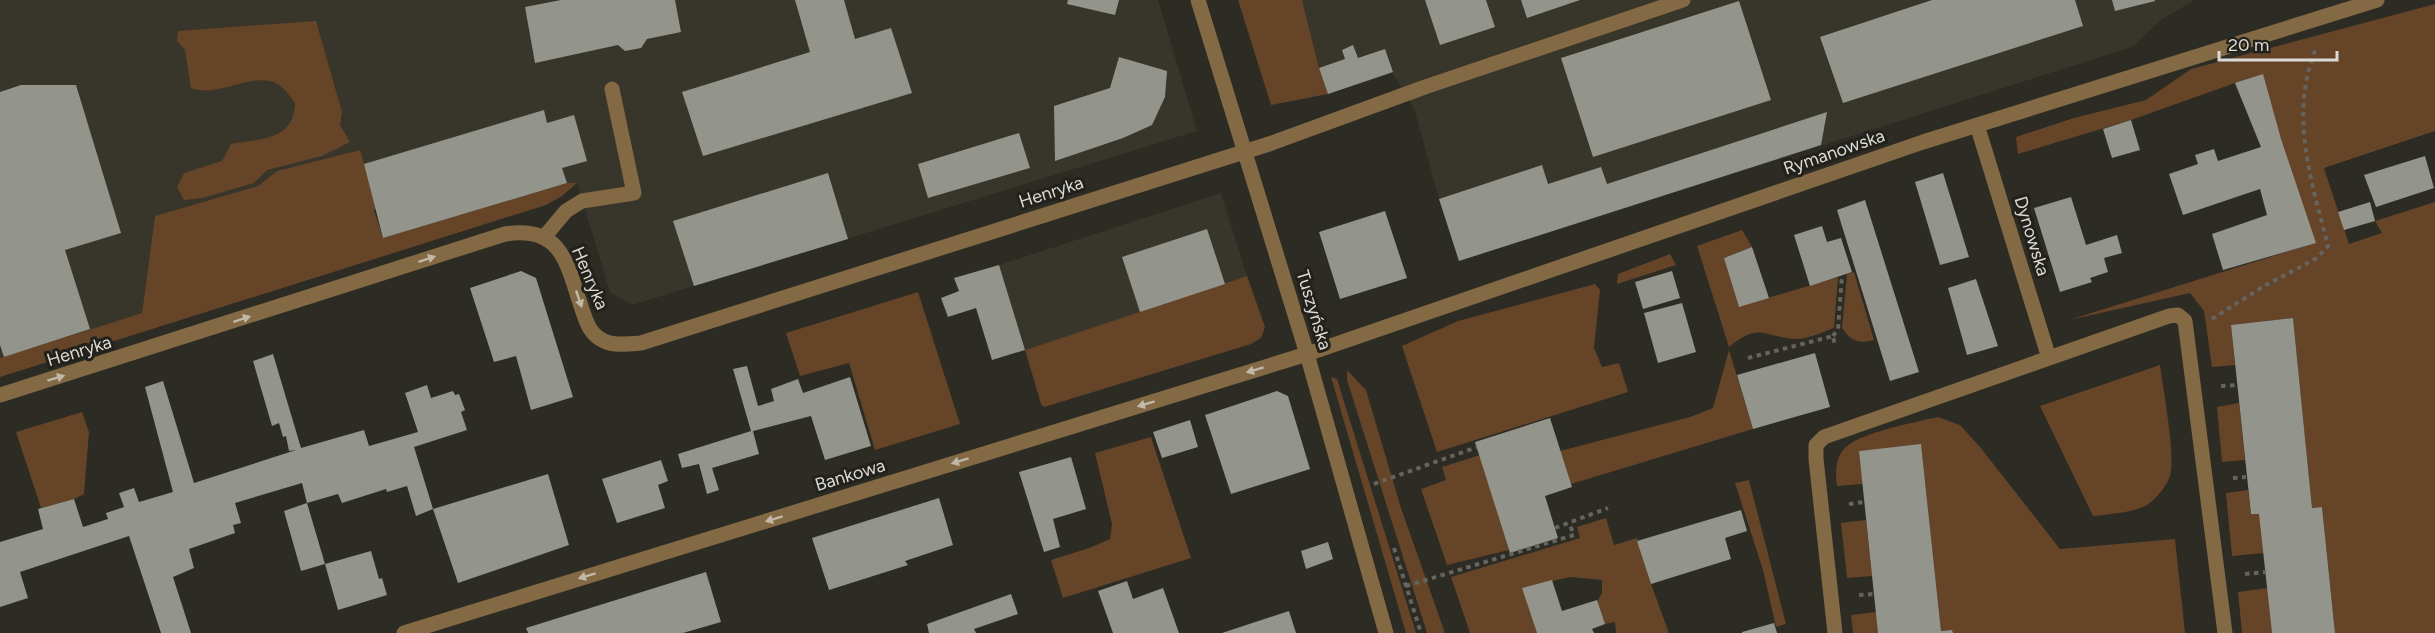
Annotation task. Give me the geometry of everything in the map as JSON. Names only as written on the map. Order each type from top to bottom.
[{"type":"street","name":"Tuszyńska","points":[[1198,0],[1307,354],[1386,633]]},
{"type":"street","name":"Henryka","points":[[0,395],[505,234],[525,231],[544,236],[556,247],[566,262],[591,332],[605,342],[641,344],[1244,152],[1425,87],[1683,0]]},
{"type":"street","name":"Rymanowska","points":[[1307,354],[1977,125],[2377,0]]},
{"type":"street","points":[[544,236],[566,211],[582,201],[634,193],[612,89]]},
{"type":"street","name":"Dynowska","points":[[1977,125],[2049,358]]},
{"type":"street","points":[[1834,633],[1816,445],[1824,437],[2169,316],[2178,315],[2185,321],[2225,633]]},
{"type":"street","name":"Bankowa","points":[[404,633],[1307,354]]},
{"type":"path","points":[[2187,336],[2264,286],[2317,258],[2328,246],[2310,176],[2302,118],[2307,70],[2330,15]]},
{"type":"path","points":[[1748,358],[1833,336],[1838,329],[1842,275]]},
{"type":"path","points":[[1833,336],[1835,346]]},
{"type":"path","points":[[1374,484],[1477,447]]},
{"type":"path","points":[[1555,528],[1608,508]]},
{"type":"path","points":[[1406,586],[1574,535],[1569,523]]},
{"type":"shaded area","points":[[0,0],[1158,0],[1197,131],[632,305],[610,292],[577,183],[567,183],[383,238],[360,150],[277,171],[258,186],[155,216],[142,313],[0,358]]},
{"type":"shaded area","points":[[1238,0],[1302,0],[1328,94],[1271,105]]},
{"type":"shaded area","points":[[1302,0],[2194,0],[2160,21],[2132,47],[1459,261],[1414,108],[1392,73],[1328,94]]},
{"type":"shaded area","points":[[2435,4],[2435,131],[2324,168],[2349,244],[2382,233],[2375,221],[2435,202],[2435,633],[2335,633],[2322,507],[2312,508],[2293,318],[2231,325],[2235,365],[2212,367],[2204,311],[2190,293],[2069,320],[2315,243],[2235,83],[2131,120],[2018,154],[2016,137],[2074,118],[2146,100],[2191,69]]},
{"type":"shaded area","points":[[316,21],[342,112],[340,125],[350,142],[322,156],[267,170],[254,183],[203,198],[184,200],[177,187],[184,173],[222,161],[231,144],[274,136],[282,131],[289,125],[295,103],[279,85],[269,81],[259,80],[213,90],[191,88],[185,50],[177,41],[178,31]]},
{"type":"shaded area","points":[[360,150],[383,238],[567,183],[577,183],[562,196],[546,205],[0,377],[0,358],[142,313],[155,216],[258,186],[277,171]]},
{"type":"shaded area","points":[[1221,193],[1247,276],[1025,350],[999,265]]},
{"type":"shaded area","points":[[1742,230],[1752,247],[1724,258],[1741,306],[1838,277],[1834,328],[1811,337],[1797,339],[1756,333],[1740,339],[1729,347],[1697,246]]},
{"type":"shaded area","points":[[1670,254],[1676,265],[1617,284],[1618,274]]},
{"type":"shaded area","points":[[1854,272],[1874,340],[1864,342],[1855,340],[1842,328],[1847,274]]},
{"type":"shaded area","points":[[1247,276],[1265,327],[1261,338],[1251,344],[1044,407],[1041,404],[1025,350]]},
{"type":"shaded area","points":[[1595,284],[1600,290],[1594,348],[1602,367],[1619,363],[1628,392],[1437,452],[1402,346],[1458,321]]},
{"type":"shaded area","points":[[918,292],[960,424],[875,450],[849,363],[800,376],[786,333]]},
{"type":"shaded area","points":[[1729,350],[1753,429],[1571,484],[1560,451],[1690,417],[1713,408]]},
{"type":"shaded area","points":[[2160,365],[2170,439],[2169,480],[2154,499],[2141,508],[2093,516],[2040,406]]},
{"type":"shaded area","points":[[1347,370],[1366,390],[1401,508],[1445,633],[1427,633],[1347,380]]},
{"type":"shaded area","points":[[1331,377],[1337,379],[1416,633],[1406,633]]},
{"type":"shaded area","points":[[2239,403],[2245,460],[2222,462],[2217,407]]},
{"type":"shaded area","points":[[82,412],[89,432],[84,494],[41,508],[16,432]]},
{"type":"shaded area","points":[[1938,417],[1960,425],[2060,549],[2175,539],[2185,633],[1953,633],[1952,630],[1941,631],[1921,445],[1859,451],[1863,484],[1837,486],[1836,476],[1842,451],[1854,442],[1890,428]]},
{"type":"shaded area","points":[[1151,437],[1191,558],[1063,598],[1051,560],[1110,539],[1112,524],[1095,453]]},
{"type":"shaded area","points":[[1480,455],[1509,550],[1447,565],[1421,489],[1446,480],[1442,467]]},
{"type":"shaded area","points":[[1749,480],[1786,624],[1776,627],[1763,570],[1735,483]]},
{"type":"shaded area","points":[[2248,490],[2251,514],[2259,514],[2264,553],[2232,556],[2226,493]]},
{"type":"shaded area","points":[[1606,518],[1614,545],[1637,538],[1669,633],[1616,633],[1615,622],[1605,624],[1597,602],[1602,593],[1602,580],[1570,577],[1523,588],[1537,633],[1470,633],[1451,577],[1580,538],[1577,527]]},
{"type":"shaded area","points":[[1866,520],[1872,576],[1847,578],[1841,523]]},
{"type":"shaded area","points":[[2268,588],[2272,633],[2242,633],[2238,592]]},
{"type":"shaded area","points":[[1876,612],[1878,633],[1853,633],[1851,615]]},
{"type":"building","points":[[561,0],[675,0],[681,32],[647,39],[641,48],[625,51],[618,45],[535,63],[525,7]]},
{"type":"building","points":[[795,0],[844,0],[855,39],[891,28],[912,93],[703,156],[682,92],[810,52]]},
{"type":"building","points":[[1068,0],[1119,0],[1115,15],[1067,4]]},
{"type":"building","points":[[1425,0],[1486,0],[1495,27],[1440,45]]},
{"type":"building","points":[[1521,0],[1580,0],[1527,18]]},
{"type":"building","points":[[1932,0],[2075,0],[2083,26],[1843,103],[1820,37]]},
{"type":"building","points":[[2112,0],[2155,0],[2155,1],[2115,11]]},
{"type":"building","points":[[1739,1],[1771,100],[1593,157],[1561,58]]},
{"type":"building","points":[[1353,45],[1358,58],[1385,49],[1393,72],[1328,94],[1319,68],[1345,59],[1342,50]]},
{"type":"building","points":[[1119,57],[1167,71],[1165,97],[1152,125],[1123,138],[1055,161],[1054,106],[1110,88]]},
{"type":"building","points":[[2263,74],[2281,139],[2316,243],[2223,270],[2212,234],[2267,215],[2260,189],[2183,215],[2169,174],[2198,164],[2195,155],[2214,149],[2218,161],[2261,147],[2235,83]]},
{"type":"building","points":[[21,85],[76,85],[121,233],[65,250],[90,329],[4,357],[0,345],[0,92]]},
{"type":"building","points":[[544,110],[547,123],[574,115],[587,161],[562,168],[567,183],[383,238],[364,164]]},
{"type":"building","points":[[1827,112],[1821,145],[1459,261],[1439,199],[1542,165],[1548,184],[1601,167],[1607,184]]},
{"type":"building","points":[[2131,120],[2140,150],[2112,158],[2103,129]]},
{"type":"building","points":[[1019,133],[1030,168],[928,198],[918,164]]},
{"type":"building","points":[[2425,156],[2434,188],[2376,207],[2364,175]]},
{"type":"building","points":[[828,173],[848,239],[694,286],[673,221]]},
{"type":"building","points":[[1943,173],[1969,257],[1940,265],[1915,182]]},
{"type":"building","points":[[2071,197],[2086,245],[2117,235],[2122,253],[2104,258],[2108,272],[2090,278],[2092,282],[2060,292],[2034,208]]},
{"type":"building","points":[[1865,200],[1919,372],[1890,381],[1837,210]]},
{"type":"building","points":[[2370,202],[2375,221],[2344,230],[2338,212]]},
{"type":"building","points":[[1385,211],[1407,278],[1340,299],[1319,232]]},
{"type":"building","points":[[1822,226],[1827,242],[1841,238],[1852,272],[1810,286],[1794,235]]},
{"type":"building","points":[[1207,229],[1225,284],[1140,312],[1122,257]]},
{"type":"building","points":[[1752,247],[1769,298],[1739,307],[1724,258]]},
{"type":"building","points":[[999,265],[1025,350],[992,360],[976,308],[948,317],[941,298],[959,291],[954,278]]},
{"type":"building","points":[[521,271],[536,278],[573,397],[531,410],[516,356],[494,362],[470,288]]},
{"type":"building","points":[[1672,271],[1680,298],[1643,309],[1635,282]]},
{"type":"building","points":[[1976,279],[1998,346],[1967,355],[1948,288]]},
{"type":"building","points":[[1682,303],[1696,352],[1658,363],[1644,313]]},
{"type":"building","points":[[2293,318],[2312,508],[2322,507],[2335,633],[2272,633],[2259,514],[2251,514],[2231,325]]},
{"type":"building","points":[[1815,353],[1830,407],[1753,429],[1737,375]]},
{"type":"building","points":[[273,354],[301,448],[364,430],[369,446],[418,432],[405,393],[427,385],[431,398],[453,391],[455,395],[459,394],[465,410],[461,412],[467,430],[414,447],[433,509],[416,516],[407,486],[387,492],[386,489],[342,503],[338,494],[307,503],[302,483],[235,503],[241,523],[233,525],[235,533],[189,549],[194,568],[173,577],[191,633],[161,633],[129,536],[20,572],[28,598],[0,607],[0,542],[43,529],[38,509],[74,499],[83,527],[108,519],[106,513],[124,507],[119,493],[134,488],[139,502],[173,492],[145,387],[163,381],[194,483],[296,450],[289,451],[286,436],[283,437],[279,423],[272,426],[253,361]]},
{"type":"building","points":[[747,366],[758,406],[774,401],[771,389],[798,379],[803,393],[850,377],[871,446],[825,460],[811,416],[753,431],[759,454],[712,468],[719,490],[707,494],[699,464],[682,468],[678,454],[751,431],[733,369]]},
{"type":"building","points":[[1277,391],[1288,396],[1310,469],[1231,494],[1205,415]]},
{"type":"building","points":[[1550,418],[1572,487],[1545,496],[1558,538],[1510,553],[1475,442]]},
{"type":"building","points":[[1190,420],[1198,447],[1162,458],[1153,432]]},
{"type":"building","points":[[1921,444],[1941,631],[1952,630],[1953,633],[1878,633],[1859,451]]},
{"type":"building","points":[[1071,457],[1086,509],[1053,519],[1060,547],[1044,552],[1019,472]]},
{"type":"building","points":[[661,460],[668,481],[658,485],[665,508],[617,523],[602,479]]},
{"type":"building","points":[[548,474],[569,545],[458,583],[433,509]]},
{"type":"building","points":[[939,498],[953,545],[905,561],[908,565],[829,590],[812,538]]},
{"type":"building","points":[[307,503],[325,564],[301,571],[284,511]]},
{"type":"building","points":[[1741,510],[1747,531],[1725,538],[1731,559],[1651,584],[1637,541]]},
{"type":"building","points":[[1328,542],[1333,559],[1306,569],[1301,551]]},
{"type":"building","points":[[371,551],[379,579],[382,578],[387,595],[338,610],[325,564]]},
{"type":"building","points":[[706,572],[721,622],[683,633],[528,633],[526,628]]},
{"type":"building","points":[[1552,580],[1562,611],[1597,600],[1605,624],[1592,629],[1594,633],[1537,633],[1522,588]]},
{"type":"building","points":[[1127,581],[1133,599],[1163,588],[1179,633],[1113,633],[1098,591]]},
{"type":"building","points":[[1011,594],[1018,614],[974,629],[976,633],[929,633],[927,624]]},
{"type":"building","points":[[1289,611],[1296,633],[1222,633]]},
{"type":"building","points":[[1774,623],[1777,633],[1742,633],[1742,632]]}]
